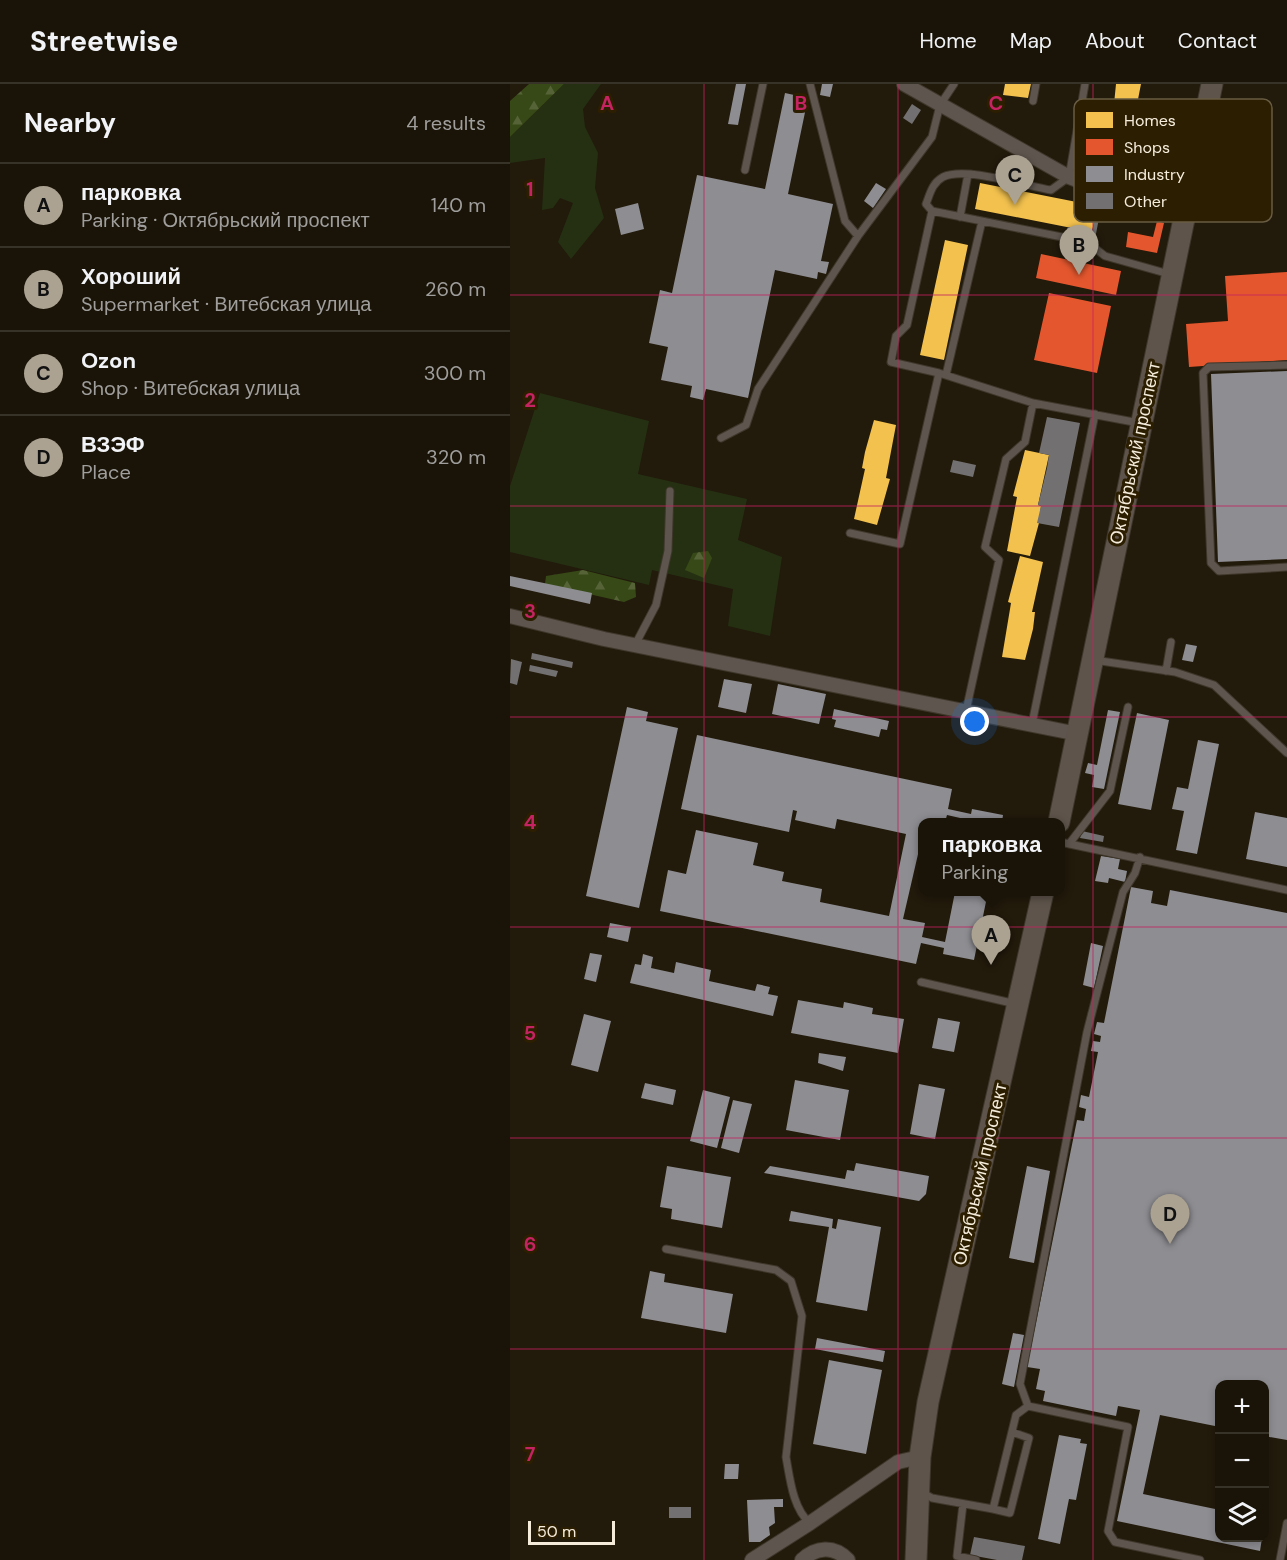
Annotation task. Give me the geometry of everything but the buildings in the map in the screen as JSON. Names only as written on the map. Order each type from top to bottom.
[{"type":"main road","name":"Октябрьский проспект","points":[[1209,99],[1212,84]]},
{"type":"main road","name":"Октябрьский проспект","points":[[1060,818],[1183,222]]},
{"type":"main road","name":"Октябрьский проспект","points":[[916,1560],[920,1456],[928,1402],[1042,896]]},
{"type":"street","points":[[904,84],[1074,179]]},
{"type":"street","points":[[510,616],[635,645],[1078,734]]},
{"type":"street","points":[[756,1559],[898,1462],[920,1456]]},
{"type":"street","points":[[802,1560],[810,1553],[829,1549],[838,1552],[848,1560]]},
{"type":"lane","points":[[745,170],[763,84]]},
{"type":"lane","points":[[810,84],[845,220],[858,237]]},
{"type":"lane","points":[[721,438],[746,425],[758,389],[858,237],[932,137],[940,105],[954,84]]},
{"type":"lane","points":[[1033,101],[1036,84]]},
{"type":"lane","points":[[1082,99],[1085,84]]},
{"type":"lane","points":[[1074,148],[1069,177],[1051,190],[968,174],[943,177],[932,187],[926,204],[932,212],[1088,242],[1105,256],[1173,275]]},
{"type":"lane","points":[[960,217],[968,174]]},
{"type":"lane","points":[[932,212],[907,325],[896,336],[891,362],[942,374],[1033,403],[1141,423]]},
{"type":"lane","points":[[850,533],[900,544],[982,221]]},
{"type":"lane","points":[[1287,365],[1209,367],[1203,373],[1211,563],[1219,571],[1287,567]]},
{"type":"lane","points":[[966,711],[999,560],[985,548],[1005,459],[1025,442],[1033,403]]},
{"type":"lane","points":[[1032,724],[1095,414]]},
{"type":"lane","points":[[635,645],[656,605],[668,551],[670,491]]},
{"type":"lane","points":[[1166,671],[1171,642]]},
{"type":"lane","points":[[1092,659],[1166,671],[1214,685],[1287,753]]},
{"type":"lane","points":[[1069,844],[1110,791],[1128,707]]},
{"type":"lane","points":[[1065,843],[1140,857],[1287,890]]},
{"type":"lane","points":[[1028,1406],[1020,1384],[1087,1032],[1123,892],[1135,873],[1140,857]]},
{"type":"lane","points":[[921,982],[1018,1004]]},
{"type":"lane","points":[[666,1249],[776,1270],[791,1281],[802,1316],[786,1457],[790,1479],[802,1516],[810,1523]]},
{"type":"lane","points":[[993,1509],[1016,1415],[1028,1406],[1128,1427],[1108,1531],[1115,1542],[1200,1560]]},
{"type":"lane","points":[[918,1490],[932,1498],[1010,1513],[1029,1438],[1012,1432]]},
{"type":"lane","points":[[963,1504],[957,1556],[976,1560]]},
{"type":"lane","points":[[1280,1560],[1287,1523]]},
{"type":"green space","points":[[529,84],[564,84],[510,137],[510,101]]},
{"type":"green space","points":[[564,84],[601,84],[583,109],[585,127],[598,153],[595,188],[604,218],[571,259],[558,242],[573,203],[560,198],[553,208],[542,210],[545,158],[510,163],[510,137]]},
{"type":"green space","points":[[540,393],[649,421],[638,474],[747,499],[738,540],[782,557],[770,636],[728,626],[733,589],[652,570],[649,585],[510,552],[510,486]]},
{"type":"green space","points":[[708,551],[712,558],[704,578],[685,570],[693,553]]},
{"type":"green space","points":[[583,570],[635,583],[636,597],[624,602],[545,584],[546,576]]},
{"type":"place","name":"Ozon","points":[[1015,205]]},
{"type":"place","name":"Хороший","points":[[1079,275]]},
{"type":"place","name":"парковка","points":[[991,965]]},
{"type":"place","name":"ВЗЭФ","points":[[1170,1244]]}]
